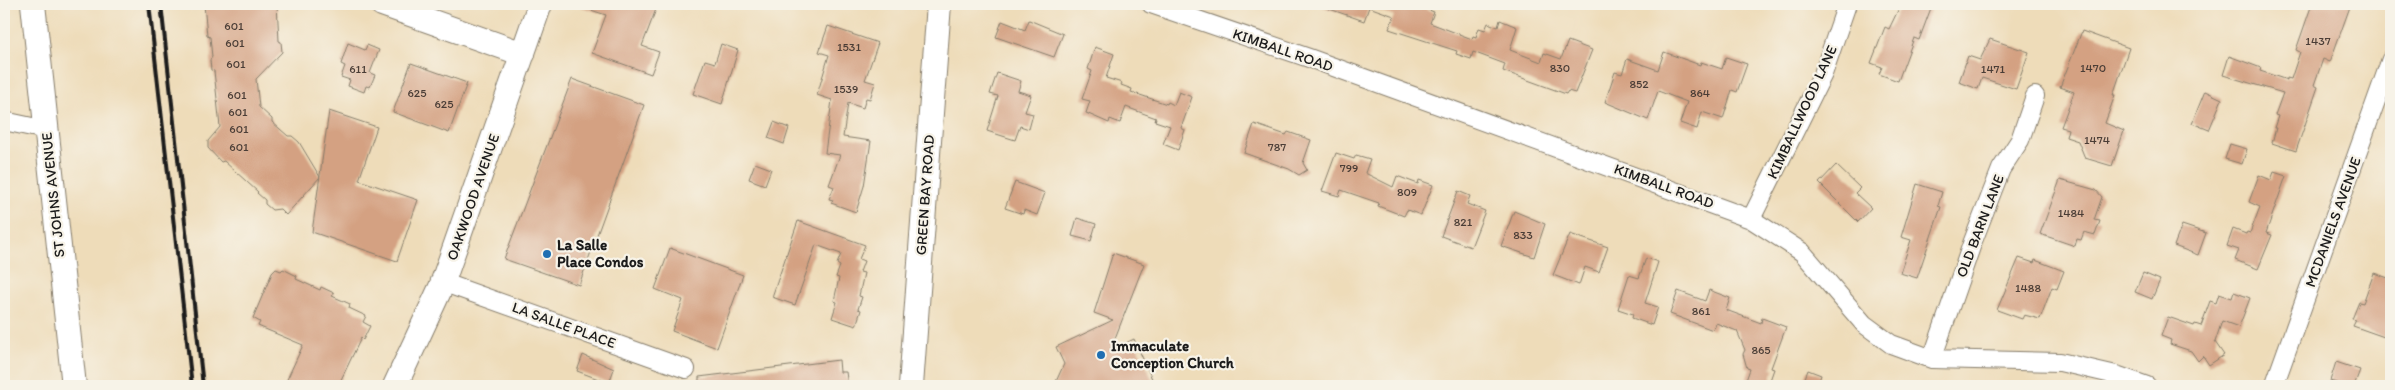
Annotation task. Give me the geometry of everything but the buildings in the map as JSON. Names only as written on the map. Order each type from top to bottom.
[{"type":"street","name":"ST JOHNS AVENUE","points":[[33,4],[74,386]]},
{"type":"street","points":[[382,4],[523,54]]},
{"type":"street","name":"OAKWOOD AVENUE","points":[[395,386],[442,282],[540,4]]},
{"type":"street","name":"GREEN BAY ROAD","points":[[911,386],[939,4]]},
{"type":"street","name":"KIMBALL ROAD","points":[[1151,4],[1174,8],[1751,219],[1771,230],[1802,252],[1864,324],[1892,344],[1932,359],[2060,362],[2116,375],[2147,386]]},
{"type":"street","name":"KIMBALLWOOD LANE","points":[[1751,219],[1823,74],[1847,4]]},
{"type":"street","name":"MCDANIELS AVENUE","points":[[2274,386],[2391,58]]},
{"type":"street","name":"OLD BARN LANE","points":[[1932,359],[1998,178],[2020,140],[2035,96]]},
{"type":"street","points":[[4,121],[46,130]]},
{"type":"street","name":"LA SALLE PLACE","points":[[442,282],[686,369]]},
{"type":"railway","points":[[149,4],[192,386]]},
{"type":"railway","points":[[161,4],[203,386]]},
{"type":"place","name":"La Salle Place Condos","points":[[547,254]]},
{"type":"place","name":"Immaculate Conception Church","points":[[1101,355]]}]
